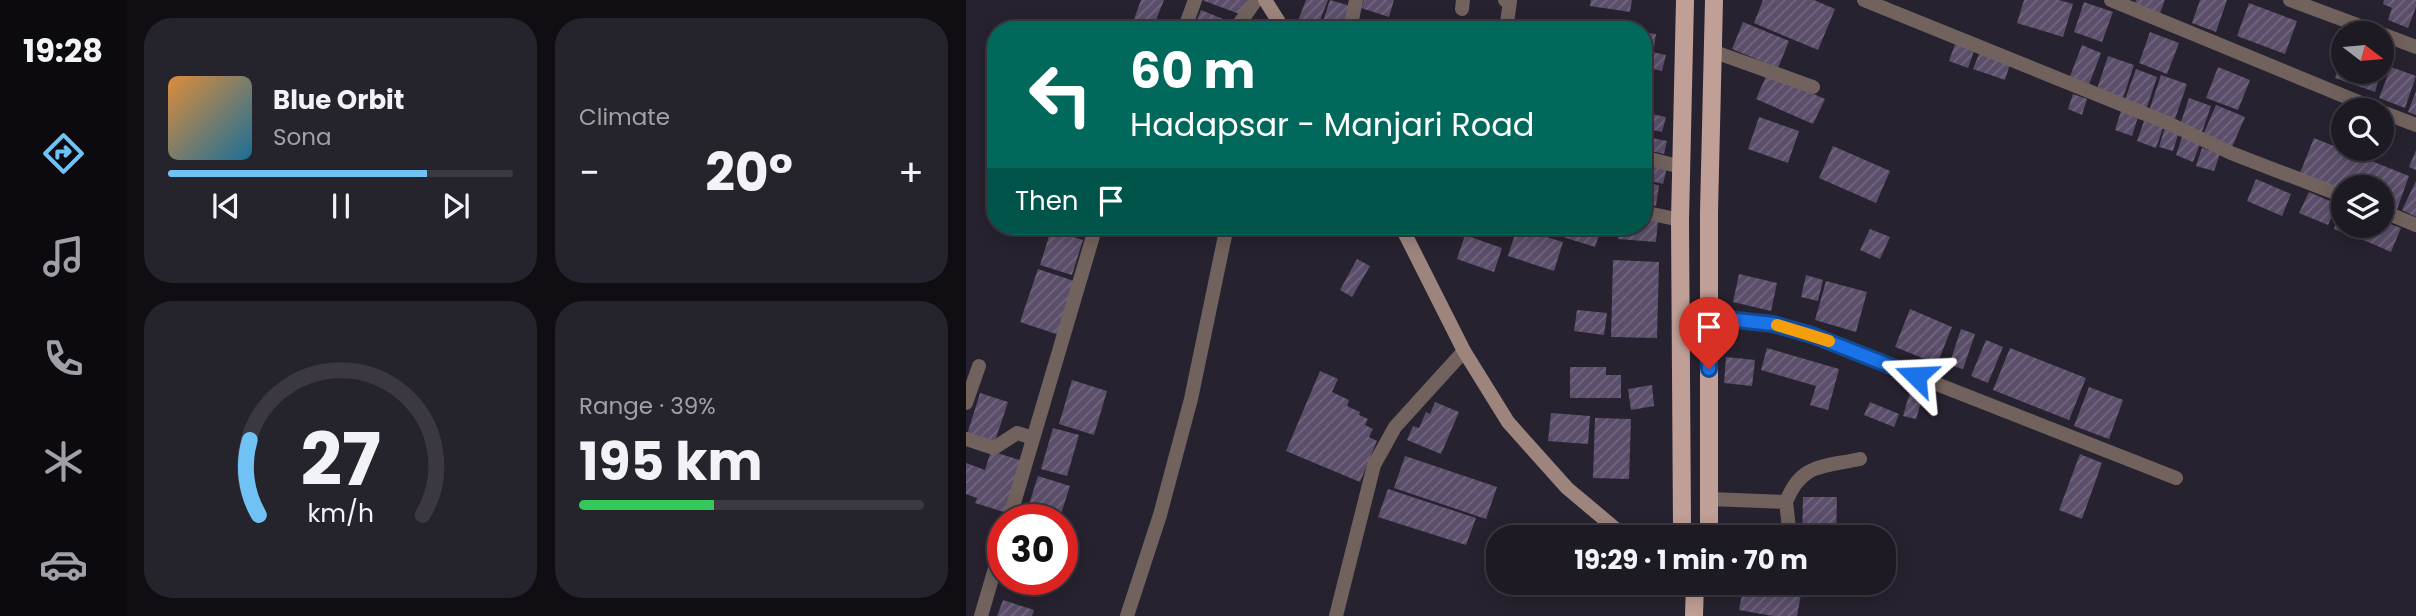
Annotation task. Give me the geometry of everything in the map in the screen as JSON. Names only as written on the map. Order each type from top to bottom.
[{"type":"main road","points":[[1682,525],[1681,167],[1685,0]]},
{"type":"main road","points":[[1709,525],[1714,0]]},
{"type":"main road","points":[[1694,616],[1695,595]]},
{"type":"street","points":[[1187,21],[1195,0]]},
{"type":"street","points":[[1241,21],[1256,0]]},
{"type":"street","points":[[1265,0],[1278,21]]},
{"type":"street","points":[[1352,21],[1356,0]]},
{"type":"street","points":[[1505,0],[1510,1],[1507,21]]},
{"type":"street","points":[[1864,0],[2170,124],[2231,153],[2331,191]]},
{"type":"street","points":[[2111,0],[2348,98]]},
{"type":"street","points":[[2290,0],[2346,21]]},
{"type":"street","points":[[2394,39],[2416,47]]},
{"type":"street","points":[[1712,51],[1812,87]]},
{"type":"street","points":[[2394,116],[2416,125]]},
{"type":"street","points":[[1652,159],[1681,167]]},
{"type":"street","points":[[1652,214],[1681,220]]},
{"type":"street","points":[[2394,216],[2416,225]]},
{"type":"street","points":[[1014,504],[1093,235]]},
{"type":"street","points":[[1127,616],[1160,515],[1191,399],[1225,235]]},
{"type":"street","points":[[1406,235],[1464,351],[1508,422],[1567,488],[1611,525]]},
{"type":"street","points":[[1709,317],[1773,324],[1812,335],[2176,478]]},
{"type":"street","points":[[1336,616],[1374,465],[1395,427],[1464,351]]},
{"type":"street","points":[[966,403],[979,366]]},
{"type":"street","points":[[966,439],[994,448],[1017,433],[1033,438]]},
{"type":"street","points":[[1789,525],[1786,502],[1793,484],[1807,471],[1860,459]]},
{"type":"street","points":[[1709,499],[1786,502]]},
{"type":"street","points":[[981,616],[987,595]]},
{"type":"building","points":[[1141,0],[1164,0],[1156,21],[1133,21]]},
{"type":"building","points":[[1202,0],[1247,0],[1242,15]]},
{"type":"building","points":[[1306,0],[1328,0],[1320,21],[1298,21]]},
{"type":"building","points":[[1330,0],[1354,7],[1349,21],[1323,21]]},
{"type":"building","points":[[1364,0],[1394,0],[1389,17],[1361,8]]},
{"type":"building","points":[[1591,0],[1632,0],[1630,12],[1590,6]]},
{"type":"building","points":[[1763,0],[1814,0],[1835,9],[1818,50],[1754,23]]},
{"type":"building","points":[[2024,0],[2059,0],[2073,4],[2063,37],[2017,23]]},
{"type":"building","points":[[2136,0],[2165,0],[2160,13],[2135,3]]},
{"type":"building","points":[[2200,0],[2227,0],[2216,32],[2192,23]]},
{"type":"building","points":[[2384,0],[2416,0],[2408,28],[2388,20],[2392,8],[2383,4]]},
{"type":"building","points":[[2084,2],[2113,12],[2102,42],[2074,32]]},
{"type":"building","points":[[2249,3],[2297,21],[2285,54],[2237,36]]},
{"type":"building","points":[[1201,10],[1223,19],[1222,21],[1197,21]]},
{"type":"building","points":[[1743,22],[1789,41],[1778,68],[1732,49]]},
{"type":"building","points":[[2150,32],[2179,43],[2167,74],[2139,63]]},
{"type":"building","points":[[1652,33],[1656,34],[1652,47]]},
{"type":"building","points":[[1955,44],[1974,51],[1968,68],[1949,61]]},
{"type":"building","points":[[2082,45],[2101,53],[2088,87],[2069,79]]},
{"type":"building","points":[[1652,52],[1666,55],[1662,71],[1652,69]]},
{"type":"building","points":[[1979,54],[2010,64],[2005,80],[1973,69]]},
{"type":"building","points":[[2108,56],[2134,65],[2123,98],[2097,89]]},
{"type":"building","points":[[2218,67],[2250,80],[2238,110],[2206,98]]},
{"type":"building","points":[[2394,68],[2416,76],[2405,108],[2394,104],[2394,98],[2379,98],[2384,84],[2394,84]]},
{"type":"building","points":[[2136,69],[2157,77],[2146,110],[2124,102]]},
{"type":"building","points":[[1767,74],[1825,99],[1813,124],[1756,99]]},
{"type":"building","points":[[2161,75],[2187,84],[2175,119],[2149,111]]},
{"type":"building","points":[[2352,84],[2377,84],[2375,92]]},
{"type":"building","points":[[2416,91],[2416,115],[2408,112]]},
{"type":"building","points":[[2073,94],[2087,99],[2082,115],[2068,109]]},
{"type":"building","points":[[2189,98],[2211,106],[2202,132],[2180,125]]},
{"type":"building","points":[[2216,105],[2245,117],[2232,147],[2203,135]]},
{"type":"building","points":[[2121,111],[2138,117],[2132,136],[2115,130]]},
{"type":"building","points":[[1652,114],[1666,117],[1662,132],[1652,130]]},
{"type":"building","points":[[1759,117],[1799,131],[1788,163],[1748,149]]},
{"type":"building","points":[[2144,121],[2163,128],[2156,148],[2137,141]]},
{"type":"building","points":[[2165,127],[2179,131],[2173,151],[2159,147]]},
{"type":"building","points":[[2182,137],[2200,144],[2193,162],[2176,155]]},
{"type":"building","points":[[1652,138],[1667,141],[1664,154],[1652,151]]},
{"type":"building","points":[[2314,138],[2331,145],[2331,161],[2372,161],[2409,176],[2396,212],[2394,175],[2331,175],[2331,186],[2300,173]]},
{"type":"building","points":[[1833,146],[1890,171],[1876,203],[1819,178]]},
{"type":"building","points":[[2202,148],[2220,154],[2214,171],[2196,166]]},
{"type":"building","points":[[2416,150],[2416,170],[2409,167]]},
{"type":"building","points":[[1652,163],[1667,167],[1663,184],[1652,181]]},
{"type":"building","points":[[2256,179],[2291,194],[2282,216],[2247,201]]},
{"type":"building","points":[[2416,181],[2416,217],[2402,210]]},
{"type":"building","points":[[1652,184],[1659,185],[1656,206],[1652,205]]},
{"type":"building","points":[[2309,192],[2331,201],[2328,225],[2299,213]]},
{"type":"building","points":[[1652,220],[1658,221],[1656,242],[1618,239],[1618,235],[1652,235]]},
{"type":"building","points":[[2394,225],[2401,228],[2391,252],[2359,238],[2394,238]]},
{"type":"building","points":[[1870,229],[1890,237],[1880,259],[1860,250]]},
{"type":"building","points":[[1049,235],[1067,235],[1083,240],[1072,275],[1040,265]]},
{"type":"building","points":[[1465,235],[1502,248],[1494,272],[1457,259]]},
{"type":"building","points":[[1515,235],[1540,235],[1563,242],[1554,271],[1508,256]]},
{"type":"building","points":[[1557,235],[1599,235],[1595,247]]},
{"type":"building","points":[[1357,259],[1370,266],[1352,297],[1340,290]]},
{"type":"building","points":[[1613,260],[1659,262],[1657,338],[1611,337]]},
{"type":"building","points":[[1038,269],[1077,282],[1059,335],[1020,322]]},
{"type":"building","points":[[1739,274],[1777,283],[1771,311],[1733,302]]},
{"type":"building","points":[[1806,275],[1823,280],[1818,301],[1801,297]]},
{"type":"building","points":[[1826,281],[1867,292],[1856,332],[1815,320]]},
{"type":"building","points":[[1910,309],[1952,327],[1937,364],[1895,347]]},
{"type":"building","points":[[1577,310],[1607,313],[1604,335],[1574,331]]},
{"type":"building","points":[[1961,329],[1975,334],[1963,369],[1949,365]]},
{"type":"building","points":[[1986,340],[2003,347],[1988,383],[1971,376]]},
{"type":"building","points":[[1767,348],[1839,369],[1828,410],[1810,405],[1816,386],[1761,370]]},
{"type":"building","points":[[2010,348],[2086,378],[2069,420],[1993,390]]},
{"type":"building","points":[[1726,357],[1755,360],[1752,386],[1724,383]]},
{"type":"building","points":[[1570,367],[1606,367],[1606,375],[1621,375],[1621,398],[1570,398]]},
{"type":"building","points":[[1320,371],[1338,379],[1332,392],[1349,400],[1347,406],[1368,419],[1365,425],[1373,429],[1369,437],[1377,441],[1360,482],[1286,451]]},
{"type":"building","points":[[1072,380],[1107,391],[1094,435],[1059,424]]},
{"type":"building","points":[[1652,385],[1654,406],[1631,410],[1628,389]]},
{"type":"building","points":[[2089,387],[2123,400],[2109,439],[2074,426]]},
{"type":"building","points":[[1910,392],[1923,396],[1916,419],[1903,416]]},
{"type":"building","points":[[980,393],[1008,402],[994,444],[967,435]]},
{"type":"building","points":[[1435,402],[1459,412],[1441,454],[1407,440],[1413,426],[1419,428],[1426,412],[1430,414]]},
{"type":"building","points":[[1870,402],[1899,414],[1894,427],[1864,415]]},
{"type":"building","points":[[1551,413],[1590,416],[1588,444],[1548,441]]},
{"type":"building","points":[[1595,418],[1631,419],[1629,479],[1593,478]]},
{"type":"building","points":[[1053,428],[1079,435],[1067,476],[1041,469]]},
{"type":"building","points":[[991,451],[1023,461],[1010,504],[987,504],[987,507],[975,503],[977,498],[966,494],[966,463],[985,470]]},
{"type":"building","points":[[2080,454],[2102,463],[2082,519],[2059,510]]},
{"type":"building","points":[[1405,456],[1497,487],[1486,519],[1394,488]]},
{"type":"building","points":[[1038,476],[1070,486],[1064,504],[1029,504]]},
{"type":"building","points":[[1388,489],[1476,518],[1466,545],[1378,517]]},
{"type":"building","points":[[1803,497],[1837,497],[1836,525],[1802,525]]},
{"type":"building","points":[[1742,595],[1801,595],[1797,616],[1773,616],[1739,610]]},
{"type":"building","points":[[1003,600],[1034,610],[1032,616],[997,616]]},
{"type":"slow traffic","points":[[1777,325],[1829,341]]},
{"type":"route","points":[[1709,369],[1709,317],[1773,324],[1812,335],[1916,376]]}]
